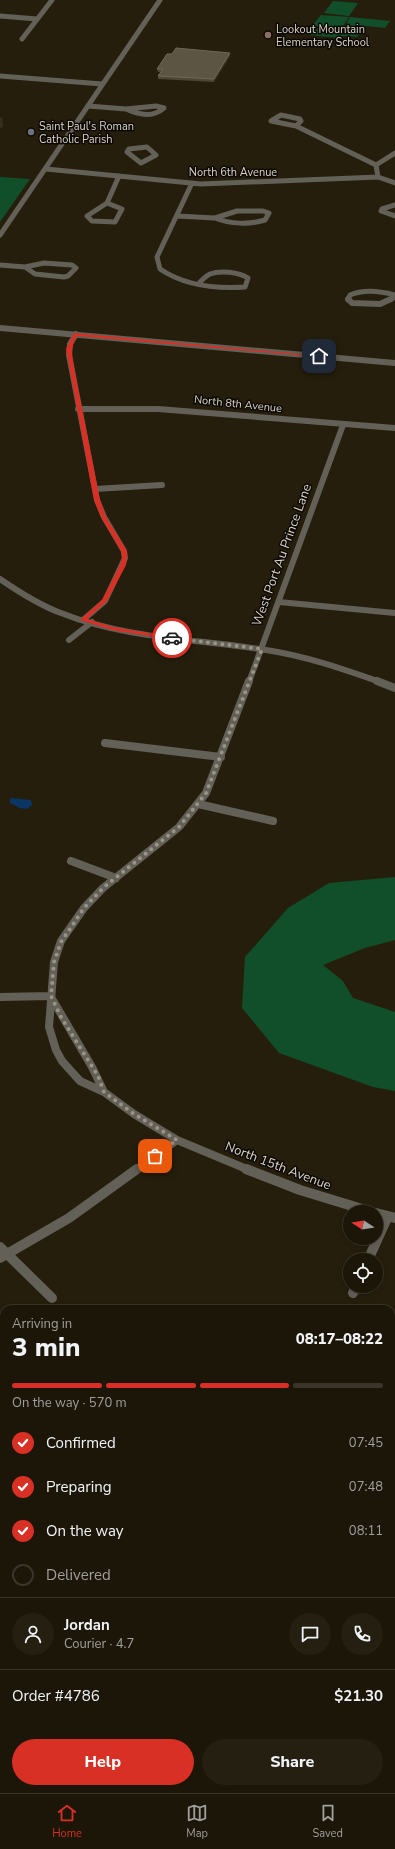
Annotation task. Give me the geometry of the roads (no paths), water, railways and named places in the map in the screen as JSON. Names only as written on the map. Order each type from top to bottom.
[{"type":"street","points":[[22,39],[52,0]]},
{"type":"street","points":[[0,235],[160,0]]},
{"type":"street","points":[[0,16],[38,19]]},
{"type":"street","points":[[0,76],[102,84]]},
{"type":"street","points":[[88,106],[126,109],[136,106],[156,106],[164,108],[159,114],[153,115],[131,112],[126,109]]},
{"type":"street","points":[[296,126],[301,121],[300,119],[281,115],[271,121],[296,126],[376,165]]},
{"type":"street","points":[[147,147],[155,153],[141,163],[126,152],[127,150],[147,147]]},
{"type":"street","points":[[376,165],[395,153]]},
{"type":"street","points":[[140,178],[141,163]]},
{"type":"street","points":[[376,165],[378,177]]},
{"type":"street","name":"North 6th Avenue","points":[[46,169],[192,183],[229,184],[378,177],[395,183]]},
{"type":"street","points":[[107,203],[122,208],[118,219],[115,222],[92,221],[87,216],[107,203],[119,176]]},
{"type":"street","points":[[192,183],[158,257],[158,265],[167,276],[188,283],[206,286],[245,287],[247,285],[248,278],[241,274],[214,273],[207,276],[200,282],[201,285]]},
{"type":"street","points":[[395,205],[382,209],[381,211],[395,216]]},
{"type":"street","points":[[177,216],[215,218],[224,221],[257,223],[265,220],[269,213],[263,211],[241,211],[215,218]]},
{"type":"street","points":[[0,265],[25,267],[44,263],[72,265],[76,268],[68,276],[64,277],[35,274],[25,267]]},
{"type":"street","points":[[356,292],[380,292],[395,296],[380,304],[352,303],[348,300],[350,295],[356,292]]},
{"type":"street","points":[[0,328],[395,363]]},
{"type":"street","points":[[76,334],[68,349],[78,409],[99,508],[124,551],[123,565],[104,601],[83,620]]},
{"type":"street","name":"North 8th Avenue","points":[[78,409],[128,407],[175,408],[343,425],[395,428]]},
{"type":"street","name":"West Port Au Prince Lane","points":[[177,1140],[134,1114],[104,1092],[80,1081],[62,1061],[56,1050],[49,1027],[54,962],[61,942],[84,908],[116,878],[179,827],[206,793],[262,649],[343,425]]},
{"type":"street","points":[[95,489],[162,485]]},
{"type":"street","points":[[0,579],[38,602],[83,620],[149,635],[262,649],[348,670],[395,688]]},
{"type":"street","points":[[279,602],[395,613]]},
{"type":"street","points":[[69,640],[92,622]]},
{"type":"street","points":[[105,742],[221,756]]},
{"type":"street","points":[[198,804],[273,821]]},
{"type":"street","points":[[71,861],[116,878]]},
{"type":"street","points":[[0,997],[51,996],[61,1017],[98,1076],[104,1092]]},
{"type":"street","points":[[4,1256],[50,1230],[100,1198],[177,1140]]},
{"type":"street","name":"North 15th Avenue","points":[[177,1140],[264,1177],[349,1205]]},
{"type":"street","points":[[372,1253],[391,1217]]},
{"type":"street","points":[[0,1247],[4,1256],[52,1298]]},
{"type":"water","points":[[10,798],[31,800],[32,805],[27,809],[20,808],[10,803]]},
{"type":"place","name":"Lookout Mountain Elementary School","points":[[268,35]]},
{"type":"place","name":"Saint Paul's Roman Catholic Parish","points":[[31,132]]}]
